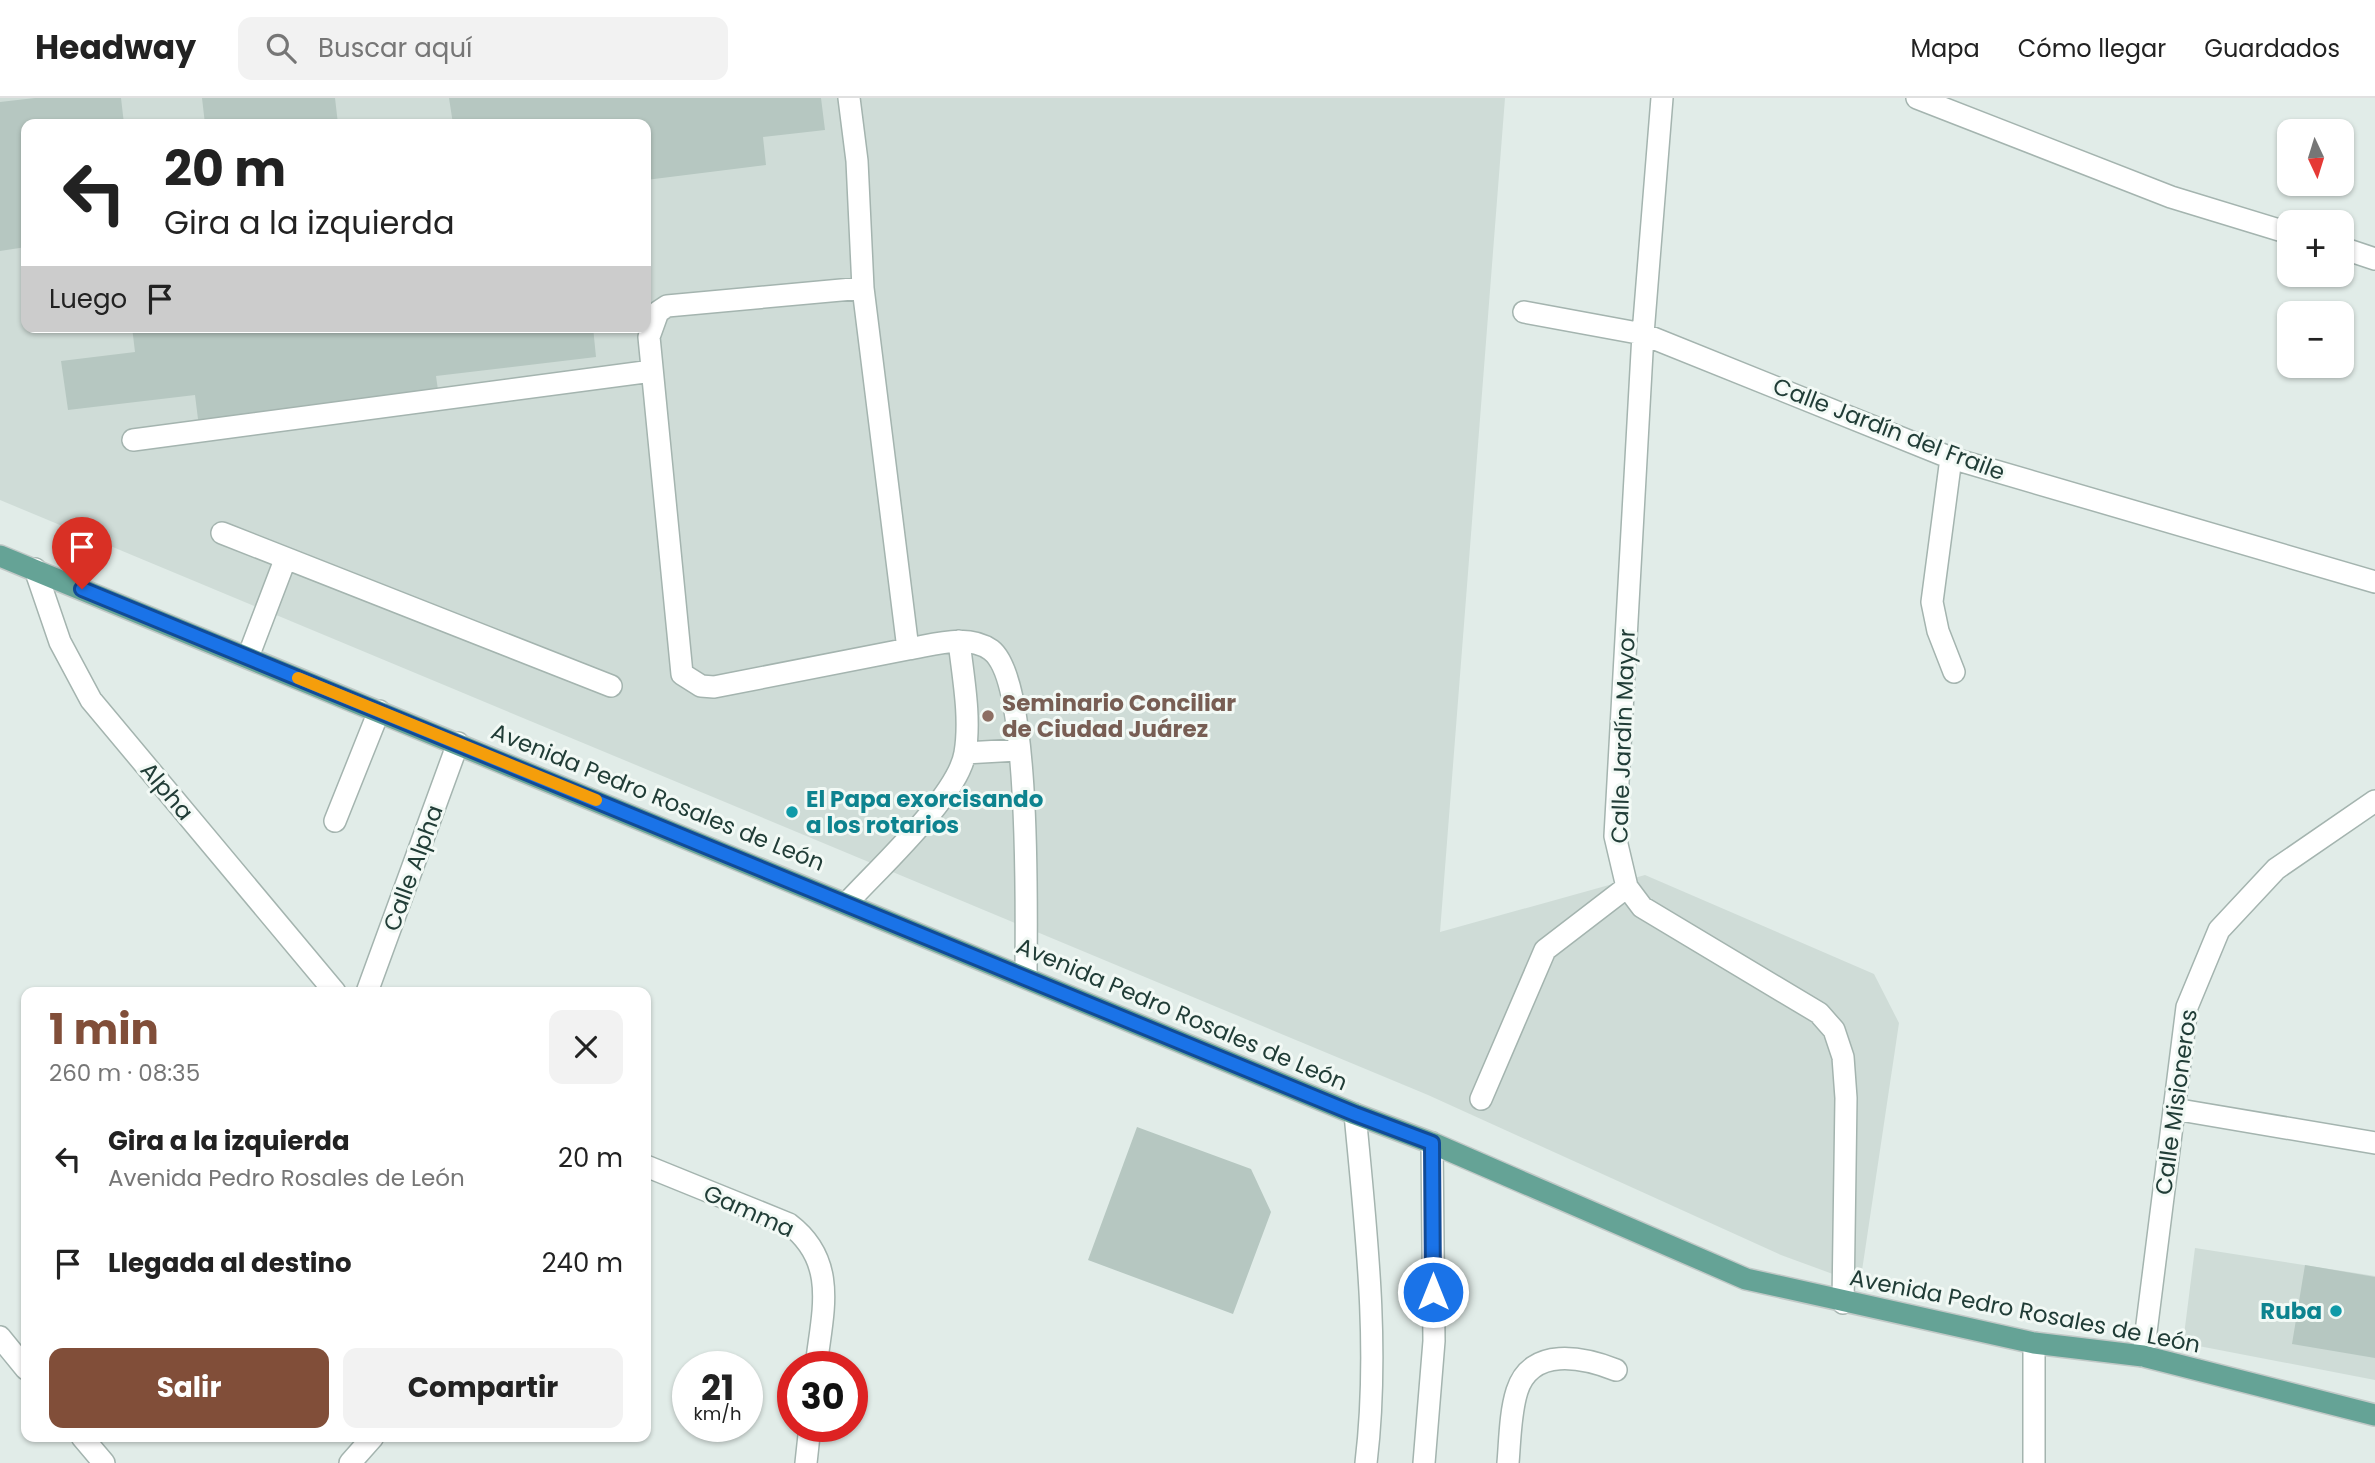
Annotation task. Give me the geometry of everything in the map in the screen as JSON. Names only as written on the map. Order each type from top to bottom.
[{"type":"main road","name":"Avenida Pedro Rosales de León","points":[[0,556],[1355,1114],[1432,1143],[1746,1279],[1843,1303],[2034,1343],[2143,1356],[2375,1415]]},
{"type":"street","points":[[849,98],[857,161],[863,288],[908,649]]},
{"type":"street","name":"Calle Jardín Mayor","points":[[1662,98],[1643,334],[1615,836],[1627,887],[1642,907],[1819,1013],[1834,1030],[1843,1057],[1846,1098],[1843,1303]]},
{"type":"street","points":[[1917,98],[2171,197],[2277,229]]},
{"type":"street","points":[[2354,252],[2375,258]]},
{"type":"street","points":[[651,331],[658,312],[667,306],[863,288]]},
{"type":"street","name":"Calle Jardín del Fraile","points":[[1524,312],[1643,334],[1951,458],[2375,582]]},
{"type":"street","points":[[650,333],[682,674],[688,681],[714,687],[959,641],[975,642],[993,651],[1006,677],[1026,807],[1026,977]]},
{"type":"street","points":[[133,440],[652,371]]},
{"type":"street","points":[[1951,458],[1932,602],[1938,631],[1954,672]]},
{"type":"street","points":[[222,533],[611,686]]},
{"type":"street","points":[[248,657],[285,560]]},
{"type":"street","name":"Alpha","points":[[35,569],[60,642],[91,700],[331,987]]},
{"type":"street","points":[[847,903],[949,788],[965,753],[966,710],[959,641]]},
{"type":"street","points":[[335,821],[379,711]]},
{"type":"street","name":"Calle Alpha","points":[[369,987],[458,743]]},
{"type":"street","points":[[965,753],[1018,750]]},
{"type":"street","name":"Calle Misioneros","points":[[2143,1356],[2188,1007],[2219,930],[2276,869],[2369,810]]},
{"type":"street","points":[[1481,1099],[1545,950],[1627,887]]},
{"type":"street","points":[[2174,1109],[2375,1143]]},
{"type":"street","points":[[1355,1114],[1370,1277],[1371,1421],[1366,1463]]},
{"type":"street","points":[[1424,1463],[1434,1341],[1432,1143]]},
{"type":"street","name":"Gamma","points":[[651,1168],[789,1224],[802,1234],[816,1253],[824,1289],[818,1351]]},
{"type":"street","points":[[0,1337],[21,1363]]},
{"type":"street","points":[[2034,1343],[2034,1463]]},
{"type":"street","points":[[1507,1463],[1517,1391],[1530,1369],[1557,1357],[1588,1359],[1616,1370]]},
{"type":"street","points":[[86,1442],[104,1463]]},
{"type":"street","points":[[350,1463],[369,1442]]},
{"type":"street","points":[[806,1463],[808,1442]]},
{"type":"shaded area","name":"Seminario Conciliar de Ciudad Juárez","points":[[0,98],[1505,98],[1440,932],[1645,875],[1874,974],[1899,1023],[1860,1284],[1781,1255],[1428,1095],[0,500]]},
{"type":"shaded area","points":[[2195,1248],[2375,1276],[2375,1380],[2183,1343]]},
{"type":"building","points":[[35,98],[121,98],[123,119],[21,119],[21,248],[0,251],[0,102]]},
{"type":"building","points":[[202,98],[335,98],[337,119],[204,119]]},
{"type":"building","points":[[449,98],[821,98],[825,130],[763,137],[766,165],[651,179],[651,119],[452,119]]},
{"type":"building","points":[[133,333],[594,333],[596,357],[436,376],[439,397],[199,427],[195,395],[68,410],[61,361],[135,352]]},
{"type":"building","points":[[1137,1127],[1251,1169],[1271,1212],[1233,1314],[1088,1260]]},
{"type":"building","name":"Ruba","points":[[2305,1265],[2375,1277],[2375,1358],[2292,1344]]},
{"type":"slow traffic","points":[[298,678],[596,800]]},
{"type":"place","name":"Seminario Conciliar de Ciudad Juárez","points":[[988,716]]},
{"type":"place","name":"El Papa exorcisando a los rotarios","points":[[792,812]]},
{"type":"place","name":"Ruba","points":[[2336,1311]]},
{"type":"route","points":[[82,589],[1355,1114],[1432,1143],[1433,1292]]}]
